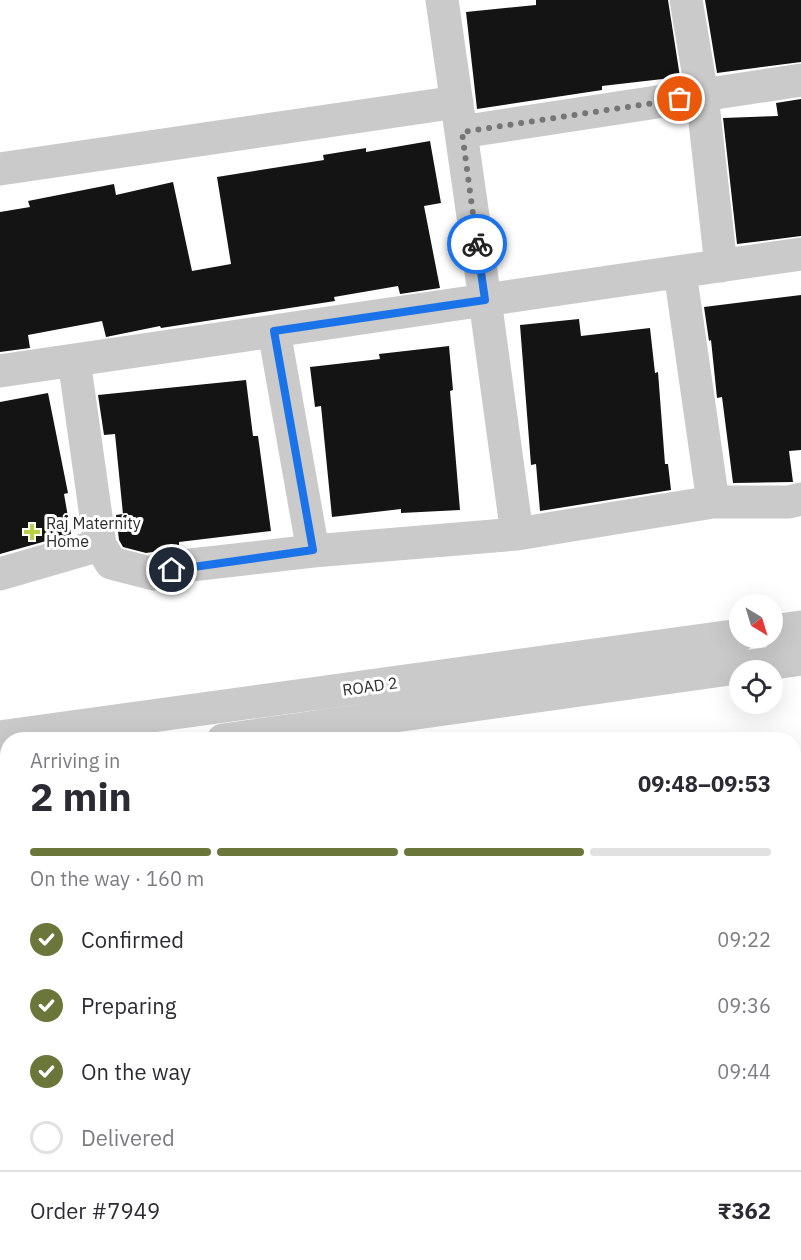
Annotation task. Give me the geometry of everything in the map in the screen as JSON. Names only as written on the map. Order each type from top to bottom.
[{"type":"street","points":[[442,0],[517,534]]},
{"type":"street","points":[[686,0],[702,95],[722,266]]},
{"type":"street","points":[[0,169],[459,117],[702,95],[801,80]]},
{"type":"street","points":[[0,371],[801,254]]},
{"type":"street","points":[[680,272],[713,502]]},
{"type":"street","points":[[274,331],[313,550]]},
{"type":"street","points":[[74,360],[100,545],[111,563],[154,574],[191,566],[313,550],[517,534],[713,502],[789,502],[801,499]]},
{"type":"street","points":[[0,574],[100,545]]},
{"type":"street","points":[[783,629],[801,627]]},
{"type":"street","name":"ROAD 2","points":[[36,732],[729,637]]},
{"type":"street","name":"ROAD 2","points":[[280,732],[801,659]]},
{"type":"building","points":[[536,0],[668,0],[680,77],[602,86],[602,90],[477,109],[466,12],[536,5]]},
{"type":"building","points":[[705,0],[801,0],[801,62],[717,73]]},
{"type":"building","points":[[801,99],[801,236],[737,244],[723,118],[778,116],[776,103]]},
{"type":"building","points":[[430,141],[441,203],[424,206],[440,288],[400,294],[398,286],[334,297],[335,301],[161,328],[160,326],[106,337],[102,321],[28,335],[30,348],[0,352],[0,212],[30,207],[28,201],[114,184],[116,195],[173,182],[192,271],[231,264],[217,177],[324,160],[323,155],[366,148],[366,152]]},
{"type":"building","points":[[801,295],[801,450],[789,451],[793,482],[733,483],[722,397],[717,398],[711,340],[709,341],[704,307]]},
{"type":"building","points":[[579,319],[581,336],[650,328],[655,373],[658,372],[665,464],[668,464],[671,490],[540,511],[536,464],[531,465],[520,325]]},
{"type":"building","points":[[449,346],[453,390],[450,391],[460,510],[401,513],[401,509],[332,517],[321,406],[315,407],[310,367],[380,359],[379,354]]},
{"type":"building","points":[[246,380],[253,436],[258,436],[271,531],[179,542],[179,548],[146,553],[123,547],[119,540],[116,515],[123,514],[115,434],[104,435],[98,395]]},
{"type":"building","points":[[48,393],[68,493],[64,494],[71,534],[0,554],[0,402]]},
{"type":"way so far","points":[[477,244],[462,132],[680,99]]},
{"type":"place","name":"Raj Maternity Home","points":[[32,532]]},
{"type":"route","points":[[172,570],[313,550],[274,331],[485,300],[477,244]]}]
